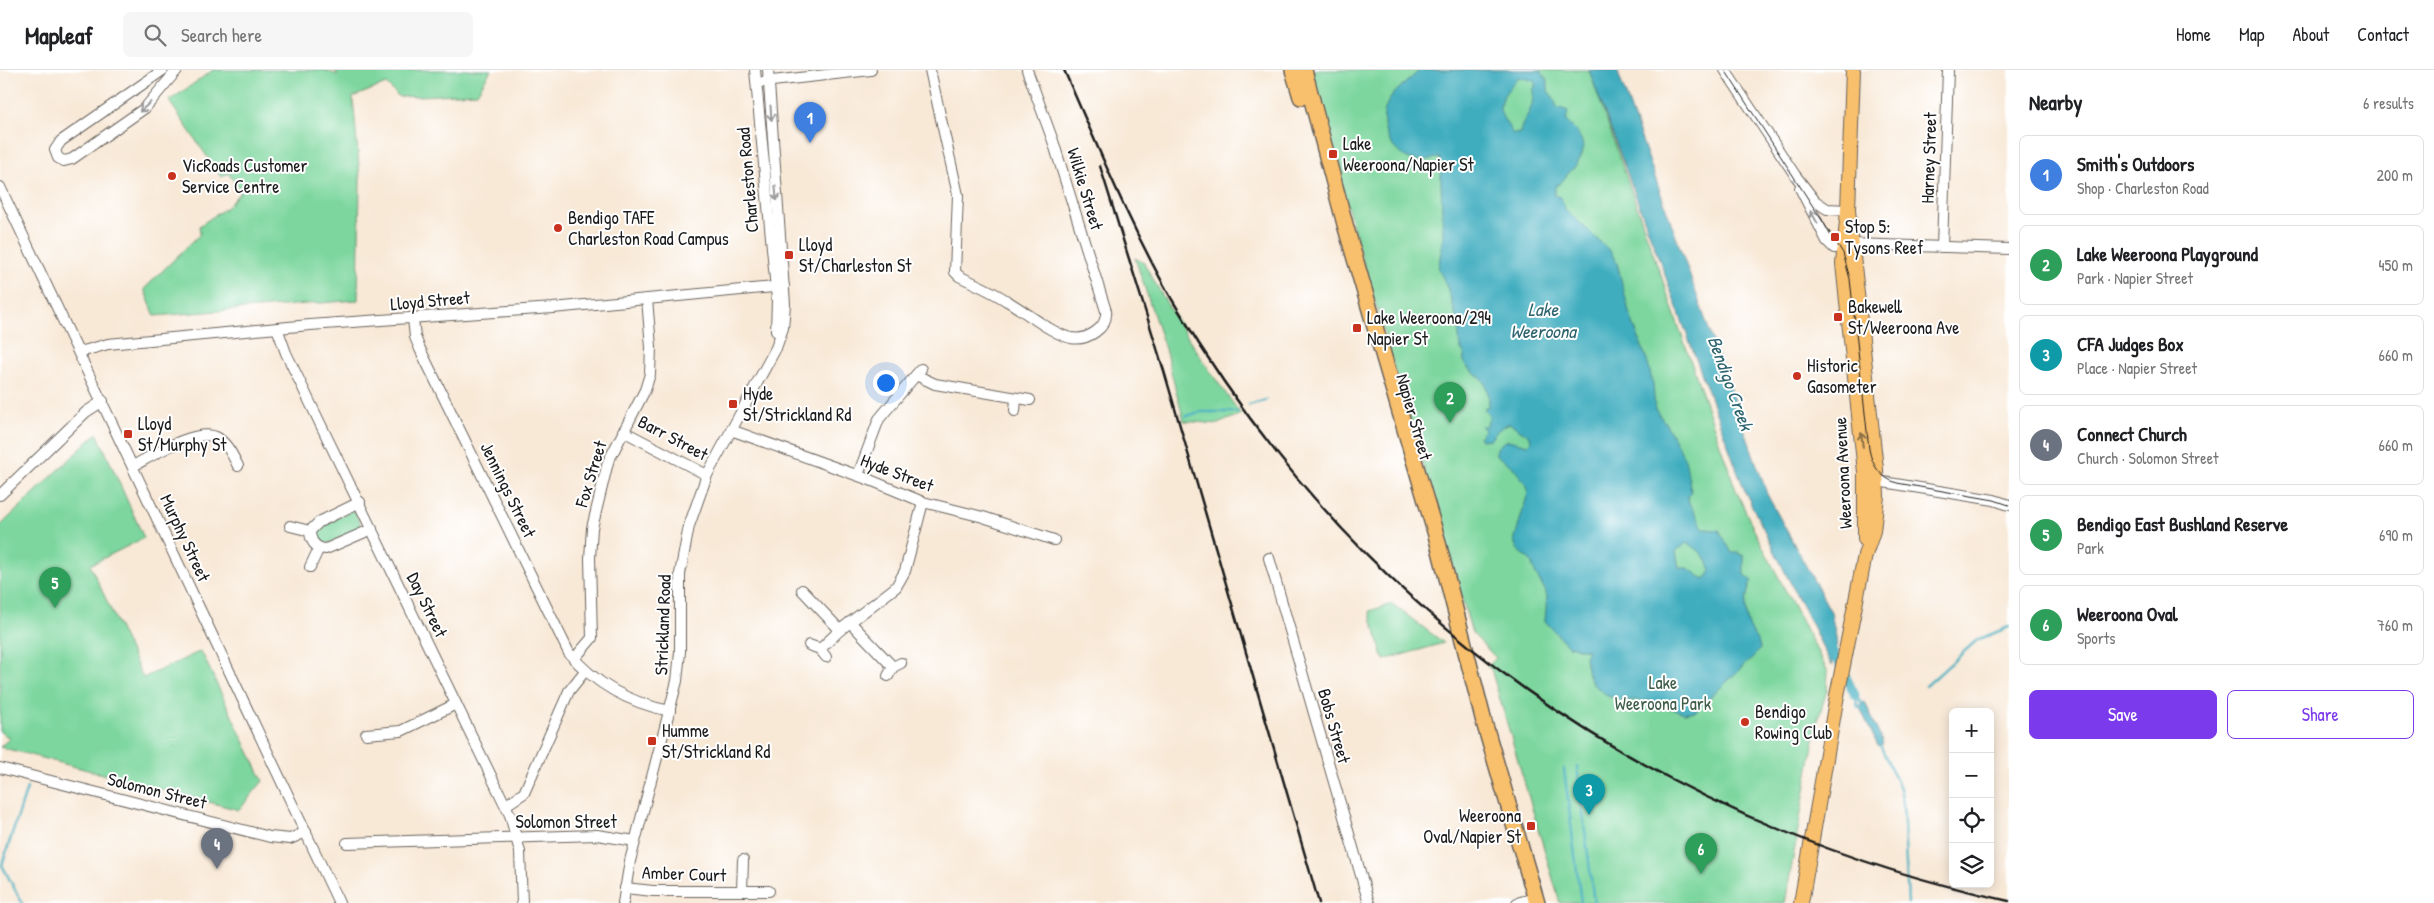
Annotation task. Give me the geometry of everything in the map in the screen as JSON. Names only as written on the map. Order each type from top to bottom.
[{"type":"highway","name":"Napier Street","points":[[1293,70],[1357,276],[1540,900]]},
{"type":"highway","name":"Napier Street","points":[[1304,70],[1357,276]]},
{"type":"main road","name":"Weeroona Avenue","points":[[1801,903],[1836,701],[1865,555],[1871,481],[1844,274],[1847,246],[1852,70]]},
{"type":"main road","name":"Weeroona Avenue","points":[[1806,903],[1814,880],[1820,847],[1824,769]]},
{"type":"street","points":[[163,70],[62,141],[55,150],[58,158],[64,161],[72,159],[141,111],[177,70]]},
{"type":"street","name":"Charleston Road","points":[[755,70],[780,287]]},
{"type":"street","name":"Charleston Road","points":[[768,70],[780,287]]},
{"type":"street","points":[[756,83],[871,70]]},
{"type":"street","name":"Wilkie Street","points":[[930,70],[958,195],[954,268],[956,274],[1006,300],[1068,337],[1079,339],[1090,335],[1106,319],[1100,289],[1054,141],[1027,70]]},
{"type":"street","points":[[1725,70],[1794,175],[1820,205],[1829,210],[1848,210]]},
{"type":"street","name":"Harney Street","points":[[1942,247],[1948,70]]},
{"type":"street","points":[[1794,175],[1826,242],[1834,248],[1847,246],[2009,248]]},
{"type":"street","name":"Murphy Street","points":[[0,187],[80,352],[339,903]]},
{"type":"street","name":"Lloyd Street","points":[[80,352],[108,344],[277,328],[413,319],[780,287]]},
{"type":"street","name":"Strickland Road","points":[[623,903],[635,841],[670,711],[679,664],[679,586],[689,526],[707,475],[776,348],[783,328],[780,287]]},
{"type":"street","name":"Fox Street","points":[[574,659],[592,638],[590,553],[592,528],[608,462],[645,390],[650,374],[651,347],[647,299]]},
{"type":"street","name":"Jennings Street","points":[[413,319],[415,337],[420,348],[560,639],[574,659],[600,683],[618,692],[670,711]]},
{"type":"street","name":"Day Street","points":[[277,328],[286,353],[506,805],[517,838],[521,859],[522,903]]},
{"type":"street","points":[[858,475],[879,419],[919,372],[935,384],[1030,400]]},
{"type":"street","points":[[1016,398],[1016,411]]},
{"type":"street","points":[[0,496],[90,408],[103,401]]},
{"type":"street","name":"Hyde Street","points":[[731,430],[858,475],[923,502],[983,517],[1054,540]]},
{"type":"street","name":"Barr Street","points":[[623,431],[707,475]]},
{"type":"street","points":[[133,466],[187,439],[205,434],[215,436],[224,442],[238,466]]},
{"type":"street","points":[[1871,481],[2009,504]]},
{"type":"street","points":[[310,531],[319,522],[360,502]]},
{"type":"street","points":[[809,645],[823,653],[840,630],[888,595],[899,582],[905,571],[923,502]]},
{"type":"street","points":[[290,526],[310,531]]},
{"type":"street","points":[[310,531],[313,542],[319,548],[331,548],[372,529]]},
{"type":"street","points":[[310,567],[319,548]]},
{"type":"street","name":"Bobs Street","points":[[1269,558],[1368,903]]},
{"type":"street","points":[[802,590],[840,630]]},
{"type":"street","points":[[850,622],[894,669]]},
{"type":"street","points":[[506,805],[522,796],[527,789],[569,691],[585,671]]},
{"type":"street","points":[[366,734],[401,731],[456,704]]},
{"type":"street","name":"Solomon Street","points":[[0,768],[270,837],[290,839],[306,832]]},
{"type":"street","name":"Solomon Street","points":[[347,843],[603,836],[635,841]]},
{"type":"street","name":"Amber Court","points":[[742,891],[743,860]]},
{"type":"street","name":"Amber Court","points":[[625,888],[653,891],[768,891]]},
{"type":"street","points":[[1517,903],[1540,900]]},
{"type":"green space","points":[[213,70],[324,70],[338,75],[335,70],[491,70],[477,93],[399,97],[386,84],[353,97],[360,179],[358,300],[155,316],[144,289],[200,234],[199,226],[227,207],[241,191],[228,173],[221,177],[169,101]]},
{"type":"green space","name":"Lake Weeroona Park","points":[[1311,70],[1589,70],[1736,490],[1754,530],[1828,672],[1827,690],[1817,723],[1785,903],[1560,903],[1491,669],[1487,667],[1496,658],[1472,633],[1354,231]]},
{"type":"green space","points":[[1135,258],[1144,263],[1190,340],[1241,414],[1218,424],[1184,421],[1165,349]]},
{"type":"green space","points":[[97,433],[144,538],[90,565],[143,678],[201,651],[263,781],[239,810],[0,747],[10,738],[0,732],[0,526]]},
{"type":"green space","points":[[354,510],[362,527],[358,532],[351,532],[323,546],[315,538],[315,530],[322,523],[326,525]]},
{"type":"green space","points":[[1392,604],[1444,643],[1384,660],[1369,611]]},
{"type":"water","name":"Lake Weeroona","points":[[1420,70],[1539,70],[1548,81],[1548,91],[1557,107],[1568,111],[1566,121],[1574,129],[1582,142],[1583,149],[1579,161],[1562,182],[1555,186],[1555,195],[1561,197],[1565,209],[1610,251],[1617,263],[1629,312],[1647,360],[1653,384],[1655,409],[1666,424],[1685,459],[1691,491],[1688,496],[1689,503],[1704,529],[1719,530],[1732,553],[1739,553],[1744,556],[1744,575],[1752,580],[1748,592],[1746,612],[1749,626],[1760,650],[1696,711],[1684,713],[1652,701],[1622,700],[1607,696],[1592,683],[1588,675],[1585,657],[1588,650],[1568,646],[1545,621],[1547,597],[1545,590],[1535,573],[1531,561],[1517,549],[1514,541],[1528,493],[1525,483],[1513,467],[1496,455],[1498,447],[1508,440],[1528,445],[1531,442],[1530,436],[1509,423],[1498,430],[1491,439],[1481,440],[1479,437],[1485,430],[1481,426],[1486,426],[1490,417],[1484,409],[1488,407],[1488,393],[1482,380],[1464,363],[1465,353],[1460,349],[1462,348],[1455,313],[1447,288],[1438,270],[1443,239],[1440,158],[1414,160],[1406,157],[1393,146],[1385,130],[1384,113],[1387,104],[1397,90]],"holes":[[[1518,77],[1535,81],[1535,87],[1532,104],[1520,133],[1513,134],[1503,118],[1500,108],[1503,98]],[[1687,543],[1699,551],[1708,562],[1711,571],[1706,578],[1702,578],[1688,568],[1679,568],[1676,551]]]},
{"type":"water","points":[[1589,70],[1617,70],[1768,496],[1831,612],[1837,642],[1832,666],[1746,494]]},
{"type":"water","points":[[1865,702],[1883,744],[1878,746],[1859,706]]},
{"type":"waterway","points":[[1249,405],[1266,400]]},
{"type":"waterway","points":[[1186,416],[1200,412],[1237,412]]},
{"type":"waterway","points":[[1926,686],[1977,640],[2009,627]]},
{"type":"waterway","name":"Bendigo Creek","points":[[1829,643],[1855,695]]},
{"type":"waterway","name":"Bendigo Creek","points":[[1855,695],[1864,705]]},
{"type":"waterway","name":"Bendigo Creek","points":[[1855,696],[1858,707],[1862,707]]},
{"type":"waterway","name":"Bendigo Creek","points":[[1880,745],[1900,788],[1903,804],[1908,903]]},
{"type":"waterway","points":[[1577,766],[1594,903]]},
{"type":"waterway","points":[[1564,769],[1581,903]]},
{"type":"waterway","points":[[22,903],[2,865],[27,788]]},
{"type":"tram line","points":[[1725,70],[1843,253],[1850,279],[1869,449],[1872,461],[1878,471],[1886,478],[1897,483],[1994,500],[2009,505]]},
{"type":"railway","points":[[1064,70],[1116,188],[1158,275],[1174,303],[1248,416],[1333,518],[1426,610],[1528,691],[1638,761],[1755,819],[1879,866],[2009,901]]},
{"type":"railway","points":[[1100,166],[1164,371],[1319,903]]},
{"type":"place","name":"Smith's Outdoors","points":[[810,143]]},
{"type":"place","name":"Lake Weeroona/Napier St","points":[[1333,154]]},
{"type":"place","name":"VicRoads Customer Service Centre","points":[[172,176]]},
{"type":"place","name":"Bendigo TAFE Charleston Road Campus","points":[[558,228]]},
{"type":"place","name":"Stop 5: Tysons Reef","points":[[1835,237]]},
{"type":"place","name":"Lloyd St/Charleston St","points":[[789,255]]},
{"type":"place","name":"Bakewell St/Weeroona Ave","points":[[1838,317]]},
{"type":"place","name":"Lake Weeroona/294 Napier St","points":[[1357,328]]},
{"type":"place","name":"Historic Gasometer","points":[[1797,376]]},
{"type":"place","name":"Hyde St/Strickland Rd","points":[[733,404]]},
{"type":"place","name":"Lake Weeroona Playground","points":[[1450,423]]},
{"type":"place","name":"Lloyd St/Murphy St","points":[[128,434]]},
{"type":"place","name":"Bendigo East Bushland Reserve","points":[[55,608]]},
{"type":"place","name":"Bendigo Rowing Club","points":[[1745,722]]},
{"type":"place","name":"Humme St/Strickland Rd","points":[[652,741]]},
{"type":"place","name":"CFA Judges Box","points":[[1589,815]]},
{"type":"place","name":"Weeroona Oval/Napier St","points":[[1531,826]]},
{"type":"place","name":"Connect Church","points":[[217,869]]},
{"type":"place","name":"Weeroona Oval","points":[[1701,874]]}]
